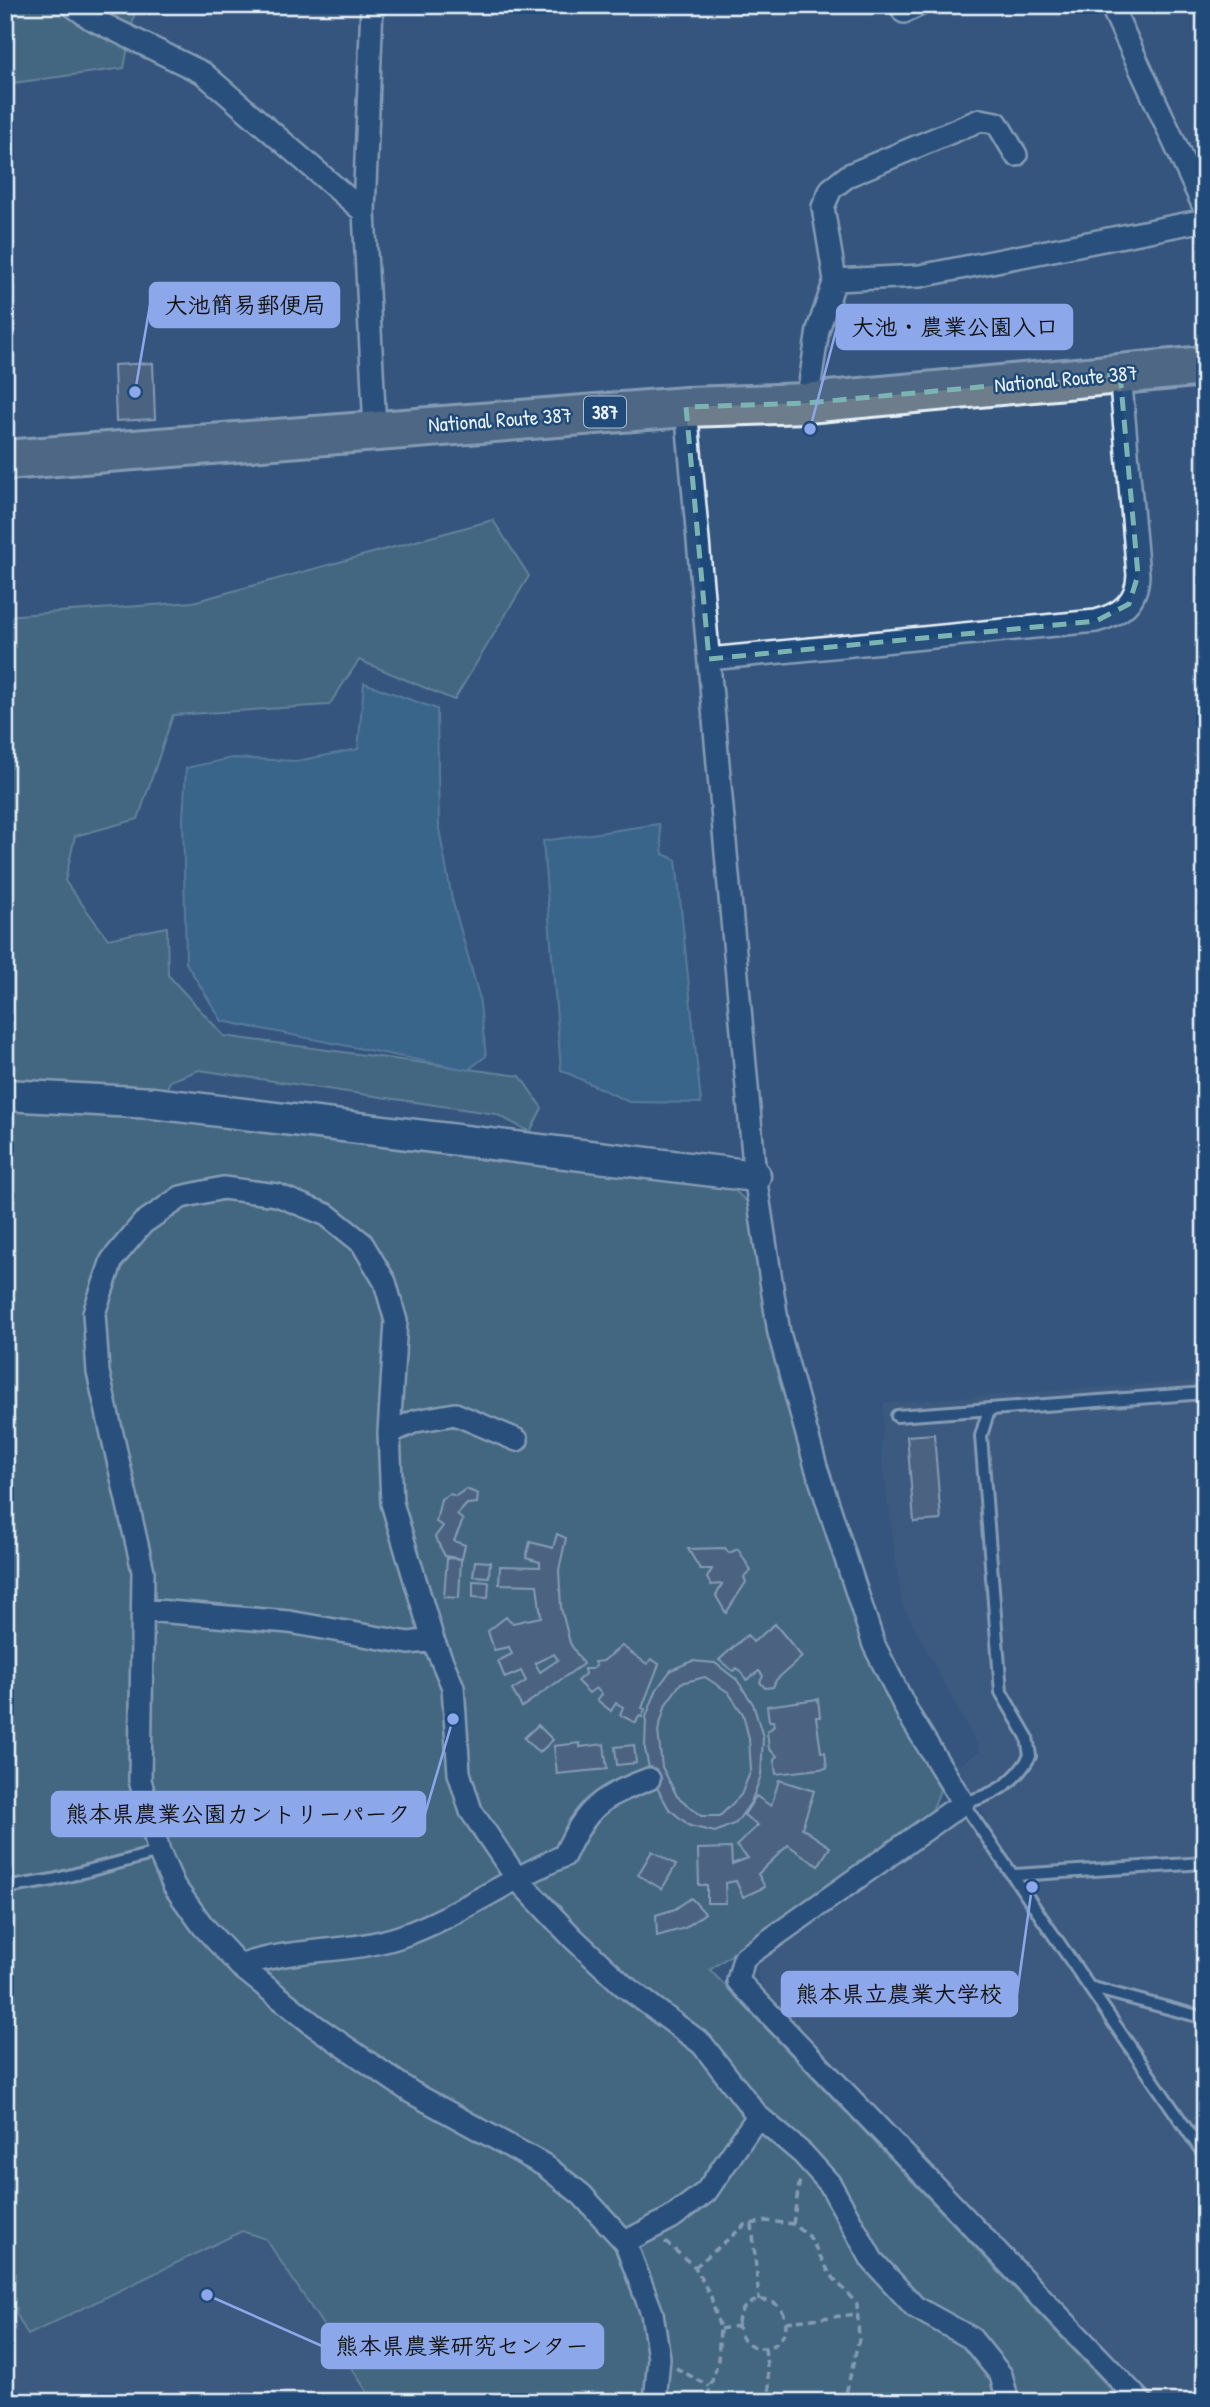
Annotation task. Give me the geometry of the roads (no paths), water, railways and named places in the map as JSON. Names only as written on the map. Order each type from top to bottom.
[{"type":"highway","name":"National Route 387","points":[[5,460],[375,429],[685,407],[807,403],[1205,366]]},
{"type":"street","points":[[72,5],[90,18],[203,73],[364,212]]},
{"type":"street","points":[[372,5],[364,212],[375,429]]},
{"type":"street","points":[[1111,5],[1205,209]]},
{"type":"street","points":[[807,403],[818,330],[835,280],[823,207],[831,189],[849,175],[980,120],[997,123],[1016,155]]},
{"type":"street","points":[[835,280],[920,276],[1205,219]]},
{"type":"street","points":[[709,659],[1096,621],[1121,612],[1134,595],[1138,575],[1120,374]]},
{"type":"street","points":[[685,407],[755,1176],[779,1333],[816,1467],[874,1644],[909,1715],[963,1803],[744,1958],[738,1981],[1141,2402]]},
{"type":"street","points":[[5,1095],[153,1102],[755,1176]]},
{"type":"street","points":[[655,2402],[659,2358],[652,2312],[625,2242],[582,2195],[544,2165],[411,2092],[315,2026],[240,1966],[203,1926],[174,1886],[159,1852],[140,1780],[145,1611],[143,1571],[98,1372],[94,1313],[112,1260],[143,1223],[181,1197],[223,1188],[278,1195],[327,1215],[362,1243],[385,1282],[396,1321],[389,1433],[392,1503],[433,1640],[453,1687],[459,1773],[471,1811],[517,1880],[623,1985],[702,2044],[758,2116],[803,2154],[830,2184],[872,2260],[915,2306],[971,2338],[1001,2375],[1008,2402]]},
{"type":"street","points":[[389,1433],[416,1421],[455,1414],[517,1440]]},
{"type":"street","points":[[145,1611],[289,1622],[408,1643],[433,1640]]},
{"type":"street","points":[[240,1966],[265,1957],[342,1951],[400,1937],[564,1856],[577,1829],[595,1804],[649,1779]]},
{"type":"street","points":[[625,2242],[706,2192],[758,2116]]},
{"type":"lane","points":[[897,1416],[1205,1393]]},
{"type":"lane","points":[[989,1409],[981,1436],[1001,1692],[1027,1737],[1030,1756],[1008,1784],[986,1797],[963,1803],[1015,1875],[1205,2156]]},
{"type":"lane","points":[[5,1888],[53,1880],[159,1852]]},
{"type":"lane","points":[[1015,1875],[1205,1863]]},
{"type":"lane","points":[[1089,1987],[1205,2018]]},
{"type":"place","name":"大池簡易郵便局","points":[[135,392]]},
{"type":"place","name":"大池・農業公園入口","points":[[810,429]]},
{"type":"place","name":"熊本県農業公園カントリーパーク","points":[[453,1719]]},
{"type":"place","name":"熊本県立農業大学校","points":[[1032,1887]]},
{"type":"place","name":"熊本県農業研究センター","points":[[207,2295]]}]
